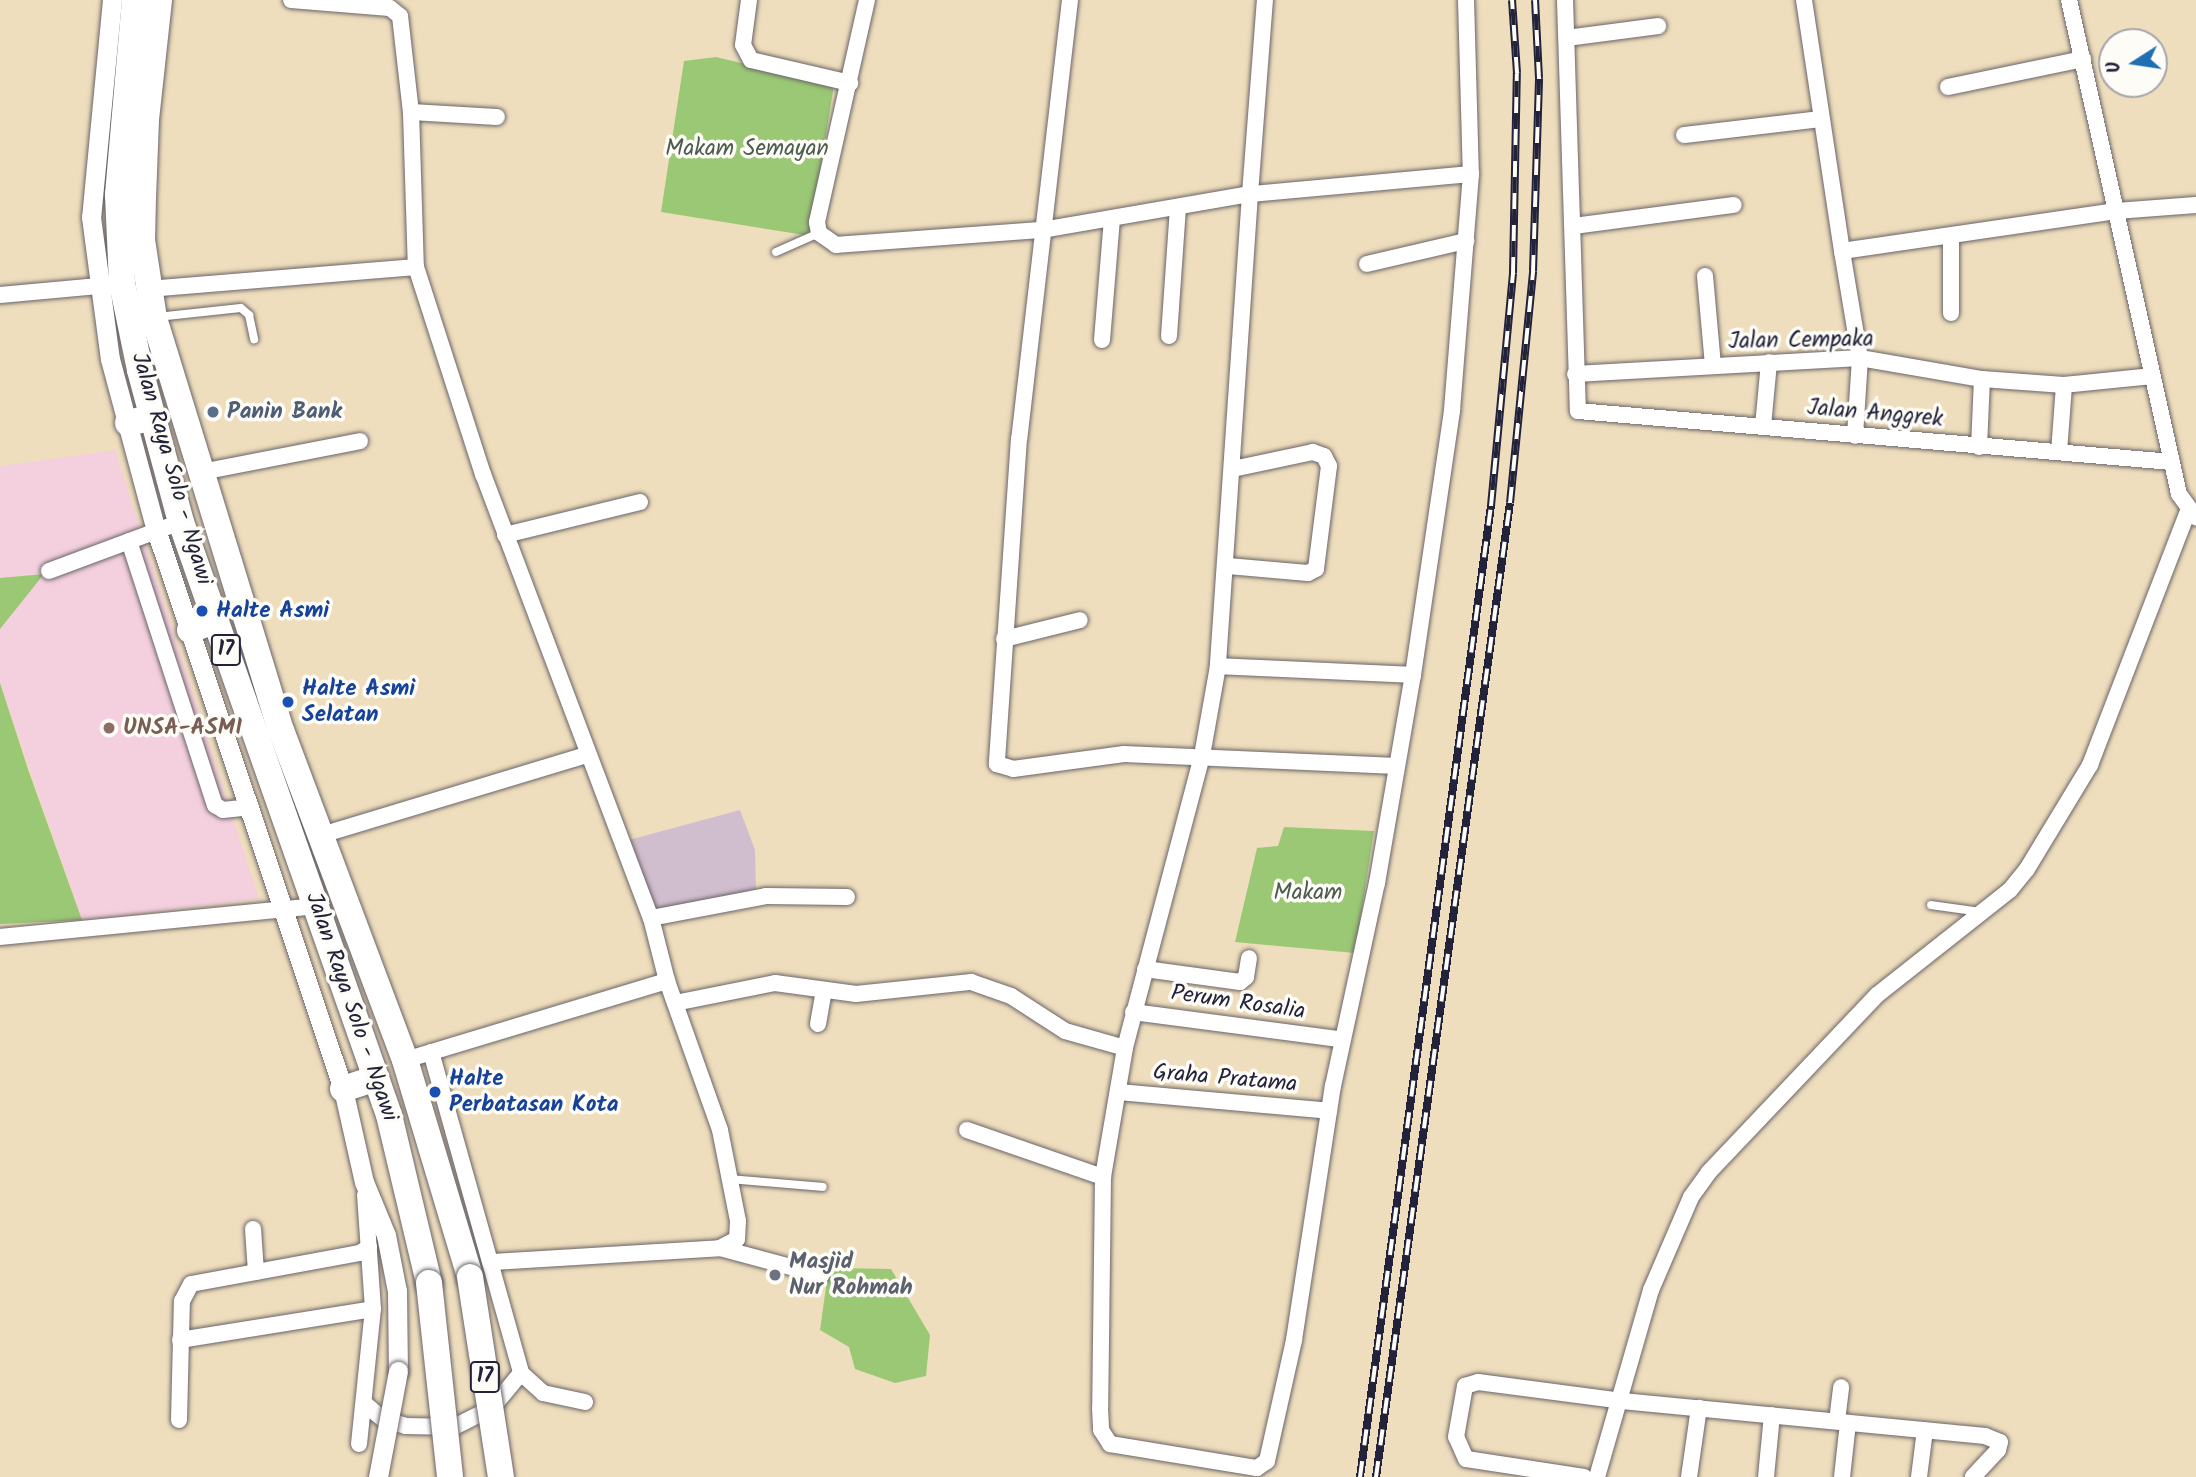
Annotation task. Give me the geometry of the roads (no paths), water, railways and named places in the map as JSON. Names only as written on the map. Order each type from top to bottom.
[{"type":"highway","name":"Jalan Raya Solo - Ngawi","points":[[135,0],[112,99],[118,195],[110,285],[140,420],[169,527],[216,620],[376,1078],[429,1283],[450,1477]]},
{"type":"highway","name":"Jalan Raya Solo - Ngawi","points":[[159,0],[142,197],[148,289],[154,318],[318,836],[405,1060],[470,1276],[501,1477]]},
{"type":"highway","points":[[190,630],[216,620]]},
{"type":"highway","points":[[343,1089],[376,1078]]},
{"type":"street","points":[[112,0],[112,99]]},
{"type":"street","points":[[291,0],[397,5],[411,112],[416,267],[505,535],[650,918],[667,981],[720,1130],[730,1179],[737,1239],[720,1248]]},
{"type":"street","points":[[749,0],[743,45],[751,60],[850,83]]},
{"type":"street","points":[[867,0],[817,222],[819,233],[836,245],[1042,230],[1251,194],[1471,174]]},
{"type":"street","points":[[1070,0],[1019,438],[995,757],[1001,767],[1101,754],[1202,756],[1396,766]]},
{"type":"street","points":[[1265,0],[1219,666],[1202,756],[1133,1012],[1104,1177],[1100,1408],[1105,1438],[1110,1444],[1257,1468],[1267,1461],[1294,1340],[1329,1111],[1413,675],[1452,410],[1471,174],[1466,0]]},
{"type":"street","points":[[1565,0],[1574,226],[1575,374]]},
{"type":"street","points":[[1804,0],[1860,358],[1855,436]]},
{"type":"street","points":[[1597,1477],[1669,1243],[1709,1172],[1877,995],[2010,890],[2027,869],[2090,765],[2192,514],[2172,462],[2069,0]]},
{"type":"street","points":[[1567,38],[1658,26]]},
{"type":"street","points":[[1948,86],[2083,59]]},
{"type":"street","points":[[411,112],[497,117]]},
{"type":"street","points":[[1684,135],[1821,119]]},
{"type":"street","points":[[1574,226],[1734,205]]},
{"type":"street","points":[[1842,251],[2116,211],[2196,205]]},
{"type":"street","points":[[1169,336],[1178,207]]},
{"type":"street","points":[[1102,340],[1112,219]]},
{"type":"street","points":[[1951,236],[1951,313]]},
{"type":"street","points":[[1367,264],[1466,241]]},
{"type":"street","points":[[148,289],[416,267]]},
{"type":"street","points":[[1705,276],[1713,366]]},
{"type":"street","points":[[0,295],[110,285]]},
{"type":"street","name":"Jalan Cempaka","points":[[1575,374],[1860,358],[1982,379],[2064,385],[2153,376]]},
{"type":"street","points":[[1763,426],[1769,362]]},
{"type":"street","name":"Jalan Anggrek","points":[[1575,374],[1575,407],[1582,413],[2172,462]]},
{"type":"street","points":[[1979,447],[1982,379]]},
{"type":"street","points":[[2059,452],[2064,385]]},
{"type":"street","points":[[201,472],[360,442]]},
{"type":"street","points":[[1228,566],[1308,573],[1316,569],[1329,466],[1324,456],[1313,452],[1233,468]]},
{"type":"street","points":[[505,535],[640,502]]},
{"type":"street","points":[[49,571],[169,527],[190,630],[343,1089],[364,1182],[373,1309],[359,1444]]},
{"type":"street","points":[[129,541],[215,805],[220,810],[251,807]]},
{"type":"street","points":[[1004,639],[1080,620]]},
{"type":"street","points":[[1219,666],[1413,675]]},
{"type":"street","points":[[318,836],[587,755]]},
{"type":"street","points":[[650,918],[766,897],[847,897]]},
{"type":"street","points":[[0,937],[316,906]]},
{"type":"street","points":[[1145,969],[1240,982],[1246,977],[1249,958]]},
{"type":"street","points":[[405,1060],[667,981]]},
{"type":"street","points":[[675,1003],[775,983],[824,990],[883,993],[971,982],[1001,991],[1065,1031],[1125,1048]]},
{"type":"street","points":[[818,1024],[824,990]]},
{"type":"street","name":"Perum Rosalia","points":[[1133,1012],[1338,1039]]},
{"type":"street","points":[[431,1052],[493,1262],[521,1373],[543,1393],[584,1402]]},
{"type":"street","name":"Graha Pratama","points":[[1118,1092],[1329,1111]]},
{"type":"street","points":[[967,1130],[1104,1177]]},
{"type":"street","points":[[364,1182],[386,1235],[397,1291],[398,1371],[378,1477]]},
{"type":"street","points":[[253,1229],[256,1272]]},
{"type":"street","points":[[179,1420],[181,1301],[191,1284],[360,1253],[369,1247]]},
{"type":"street","points":[[493,1262],[720,1248],[821,1276]]},
{"type":"street","points":[[180,1340],[373,1309]]},
{"type":"street","points":[[365,1404],[383,1419],[406,1426],[454,1427],[492,1408],[521,1373]]},
{"type":"street","points":[[1584,1477],[1466,1459],[1456,1446],[1465,1386],[1478,1382],[1622,1401],[1925,1430],[2000,1442],[1998,1450],[1973,1477]]},
{"type":"street","points":[[1841,1387],[1842,1477]]},
{"type":"street","points":[[1689,1477],[1699,1408]]},
{"type":"street","points":[[1766,1477],[1772,1415]]},
{"type":"street","points":[[1919,1477],[1925,1430]]},
{"type":"lane","points":[[776,252],[819,233]]},
{"type":"lane","points":[[154,318],[241,308],[249,315],[254,339]]},
{"type":"lane","points":[[1931,905],[1981,912]]},
{"type":"lane","points":[[730,1179],[824,1187]]},
{"type":"railway","points":[[1360,1477],[1491,506],[1513,273],[1517,73],[1512,0]]},
{"type":"railway","points":[[1376,1477],[1510,503],[1533,271],[1539,78],[1535,0]]},
{"type":"place","name":"Panin Bank","points":[[213,412]]},
{"type":"place","name":"Halte Asmi","points":[[202,611]]},
{"type":"place","name":"Halte Asmi Selatan","points":[[288,702]]},
{"type":"place","name":"UNSA-ASMI","points":[[109,728]]},
{"type":"place","name":"Halte Perbatasan Kota","points":[[435,1092]]},
{"type":"place","name":"Masjid Nur Rohmah","points":[[775,1275]]},
{"type":"park label","name":"Makam Semayan","points":[[747,149]]},
{"type":"park label","name":"Makam","points":[[1308,893]]}]
